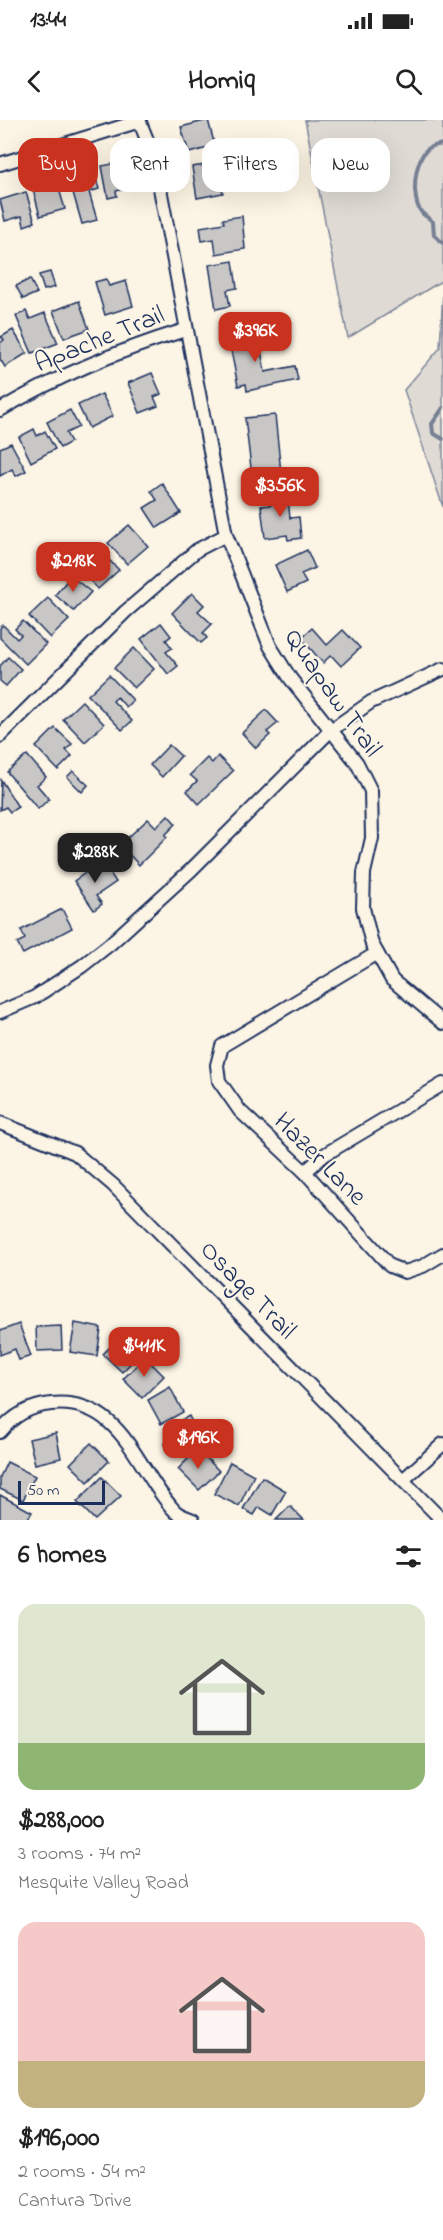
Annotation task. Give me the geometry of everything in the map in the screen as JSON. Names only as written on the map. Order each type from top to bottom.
[{"type":"street","points":[[0,164],[140,120]]},
{"type":"street","name":"Quapaw Trail","points":[[140,120],[154,157],[185,330],[226,535],[251,603],[270,646],[290,678],[357,763],[371,791],[372,838],[364,873],[363,908],[372,944],[392,980],[443,1023]]},
{"type":"street","name":"Apache Trail","points":[[0,410],[42,385],[86,364],[132,346],[185,330]]},
{"type":"street","points":[[0,736],[125,612],[197,550],[226,535]]},
{"type":"street","points":[[0,1012],[34,997],[82,966],[110,944],[191,870],[331,730],[371,702],[443,669]]},
{"type":"street","name":"Hazer Lane","points":[[377,953],[222,1046],[217,1065],[219,1081],[240,1111],[305,1172],[390,1266],[405,1272],[423,1266],[443,1254]]},
{"type":"street","points":[[305,1172],[324,1155],[443,1084]]},
{"type":"street","name":"Osage Trail","points":[[0,1123],[75,1153],[113,1185],[442,1520]]},
{"type":"street","points":[[0,1432],[10,1421],[38,1406],[65,1403],[85,1407],[112,1423],[174,1511],[193,1520]]},
{"type":"street","points":[[403,1480],[443,1444]]},
{"type":"shaded area","points":[[305,120],[443,120],[443,280],[348,338],[319,192],[390,192],[390,138],[311,138],[311,150]]},
{"type":"shaded area","points":[[443,289],[443,507],[404,390],[440,348]]},
{"type":"building","points":[[208,120],[213,138],[202,138],[202,150],[190,153],[190,138],[184,138],[181,127]]},
{"type":"building","points":[[110,164],[110,192],[116,192],[117,196],[108,198],[102,166]]},
{"type":"building","points":[[202,166],[202,192],[223,193],[197,198],[192,167]]},
{"type":"building","points":[[26,192],[35,222],[24,226],[22,216],[5,221],[0,200]]},
{"type":"building","points":[[34,192],[60,192],[65,209],[40,216]]},
{"type":"building","points":[[73,192],[89,192],[97,220],[82,224]]},
{"type":"building","points":[[242,216],[245,249],[216,254],[214,239],[202,241],[200,227],[224,223],[223,219]]},
{"type":"building","points":[[233,261],[237,288],[227,290],[230,306],[216,309],[209,265]]},
{"type":"building","points":[[50,272],[55,287],[44,290],[39,275]]},
{"type":"building","points":[[30,279],[37,293],[23,299],[16,286]]},
{"type":"building","points":[[106,279],[109,286],[126,281],[133,306],[105,315],[95,282]]},
{"type":"building","points":[[79,301],[89,329],[64,338],[53,311]]},
{"type":"building","points":[[26,311],[30,319],[45,313],[58,343],[32,353],[16,316]]},
{"type":"building","points":[[257,329],[265,372],[295,366],[298,380],[247,391],[246,384],[238,386],[228,335]]},
{"type":"building","points":[[13,330],[27,353],[5,367],[0,359],[0,343],[4,340],[1,337]]},
{"type":"building","points":[[152,373],[161,394],[154,397],[158,406],[140,413],[128,383]]},
{"type":"building","points":[[102,394],[113,416],[89,428],[78,405]]},
{"type":"building","points":[[70,410],[79,427],[66,433],[71,442],[60,448],[47,422]]},
{"type":"building","points":[[275,415],[281,473],[252,476],[245,418]]},
{"type":"building","points":[[34,429],[37,436],[45,431],[55,449],[31,462],[19,437]]},
{"type":"building","points":[[11,443],[26,471],[16,476],[12,469],[0,476],[0,448]]},
{"type":"building","points":[[162,483],[181,513],[157,528],[144,508],[157,500],[151,491]]},
{"type":"building","points":[[287,491],[290,518],[299,517],[301,538],[288,540],[287,535],[265,538],[261,506],[271,505],[269,493]]},
{"type":"building","points":[[129,525],[148,546],[127,564],[108,543]]},
{"type":"building","points":[[83,545],[95,557],[101,552],[119,570],[98,589],[69,558]]},
{"type":"building","points":[[307,550],[315,568],[301,574],[306,583],[287,592],[275,565]]},
{"type":"building","points":[[71,576],[91,592],[74,611],[55,595]]},
{"type":"building","points":[[192,593],[204,605],[198,611],[212,624],[203,633],[207,638],[201,643],[172,613]]},
{"type":"building","points":[[48,598],[69,620],[50,638],[29,616]]},
{"type":"building","points":[[23,621],[46,644],[26,664],[0,638],[0,628],[3,625],[17,639],[21,635],[15,629]]},
{"type":"building","points":[[161,623],[171,636],[166,640],[172,648],[166,652],[178,666],[168,674],[141,639]]},
{"type":"building","points":[[312,628],[327,645],[343,630],[360,648],[341,666],[331,655],[323,663],[301,638]]},
{"type":"building","points":[[134,648],[154,669],[134,688],[114,668]]},
{"type":"building","points":[[8,657],[21,669],[6,686],[0,681],[0,666]]},
{"type":"building","points":[[109,675],[133,700],[126,707],[117,697],[113,701],[132,721],[122,730],[88,695]]},
{"type":"building","points":[[82,701],[104,724],[85,742],[63,719]]},
{"type":"building","points":[[266,710],[278,723],[267,732],[270,735],[256,748],[242,733]]},
{"type":"building","points":[[55,728],[72,744],[66,750],[72,756],[58,770],[36,747]]},
{"type":"building","points":[[169,745],[181,756],[162,777],[150,765]]},
{"type":"building","points":[[27,755],[46,777],[37,785],[49,799],[38,809],[7,772]]},
{"type":"building","points":[[218,756],[233,771],[199,804],[187,791],[197,781],[190,775],[207,758],[212,763]]},
{"type":"building","points":[[73,771],[88,785],[82,792],[67,777]]},
{"type":"building","points":[[1,780],[18,807],[10,812],[6,807],[0,810]]},
{"type":"building","points":[[168,815],[176,824],[165,835],[167,837],[139,865],[120,845],[148,819],[156,827]]},
{"type":"building","points":[[102,861],[116,882],[96,896],[102,904],[94,910],[74,881]]},
{"type":"building","points":[[62,909],[72,928],[23,954],[17,943],[25,939],[21,930]]},
{"type":"building","points":[[75,1323],[101,1328],[97,1356],[70,1352]]},
{"type":"building","points":[[19,1324],[31,1356],[19,1360],[15,1349],[0,1355],[0,1331]]},
{"type":"building","points":[[61,1326],[62,1350],[37,1351],[36,1327]]},
{"type":"building","points":[[123,1334],[142,1352],[122,1372],[103,1354]]},
{"type":"building","points":[[145,1357],[164,1376],[142,1398],[123,1379]]},
{"type":"building","points":[[170,1387],[183,1412],[161,1424],[148,1400]]},
{"type":"building","points":[[189,1416],[201,1441],[170,1456],[164,1444],[171,1440],[165,1428]]},
{"type":"building","points":[[56,1433],[61,1458],[35,1464],[29,1439]]},
{"type":"building","points":[[91,1443],[109,1461],[88,1482],[70,1464]]},
{"type":"building","points":[[198,1449],[219,1471],[199,1490],[178,1469]]},
{"type":"building","points":[[7,1462],[35,1476],[23,1500],[0,1489],[0,1477]]},
{"type":"building","points":[[230,1462],[254,1475],[239,1506],[214,1494]]},
{"type":"building","points":[[102,1477],[121,1496],[95,1520],[77,1502]]},
{"type":"building","points":[[262,1477],[286,1491],[272,1515],[259,1507],[254,1515],[243,1509]]},
{"type":"building","points":[[0,1495],[32,1512],[27,1520],[0,1520]]},
{"type":"building","points":[[290,1506],[304,1520],[276,1520]]},
{"type":"waterway","points":[[443,144],[431,147],[424,153],[415,179],[418,207],[433,222],[434,235],[443,243]]},
{"type":"waterway","points":[[443,408],[432,424],[433,433],[443,439]]}]
